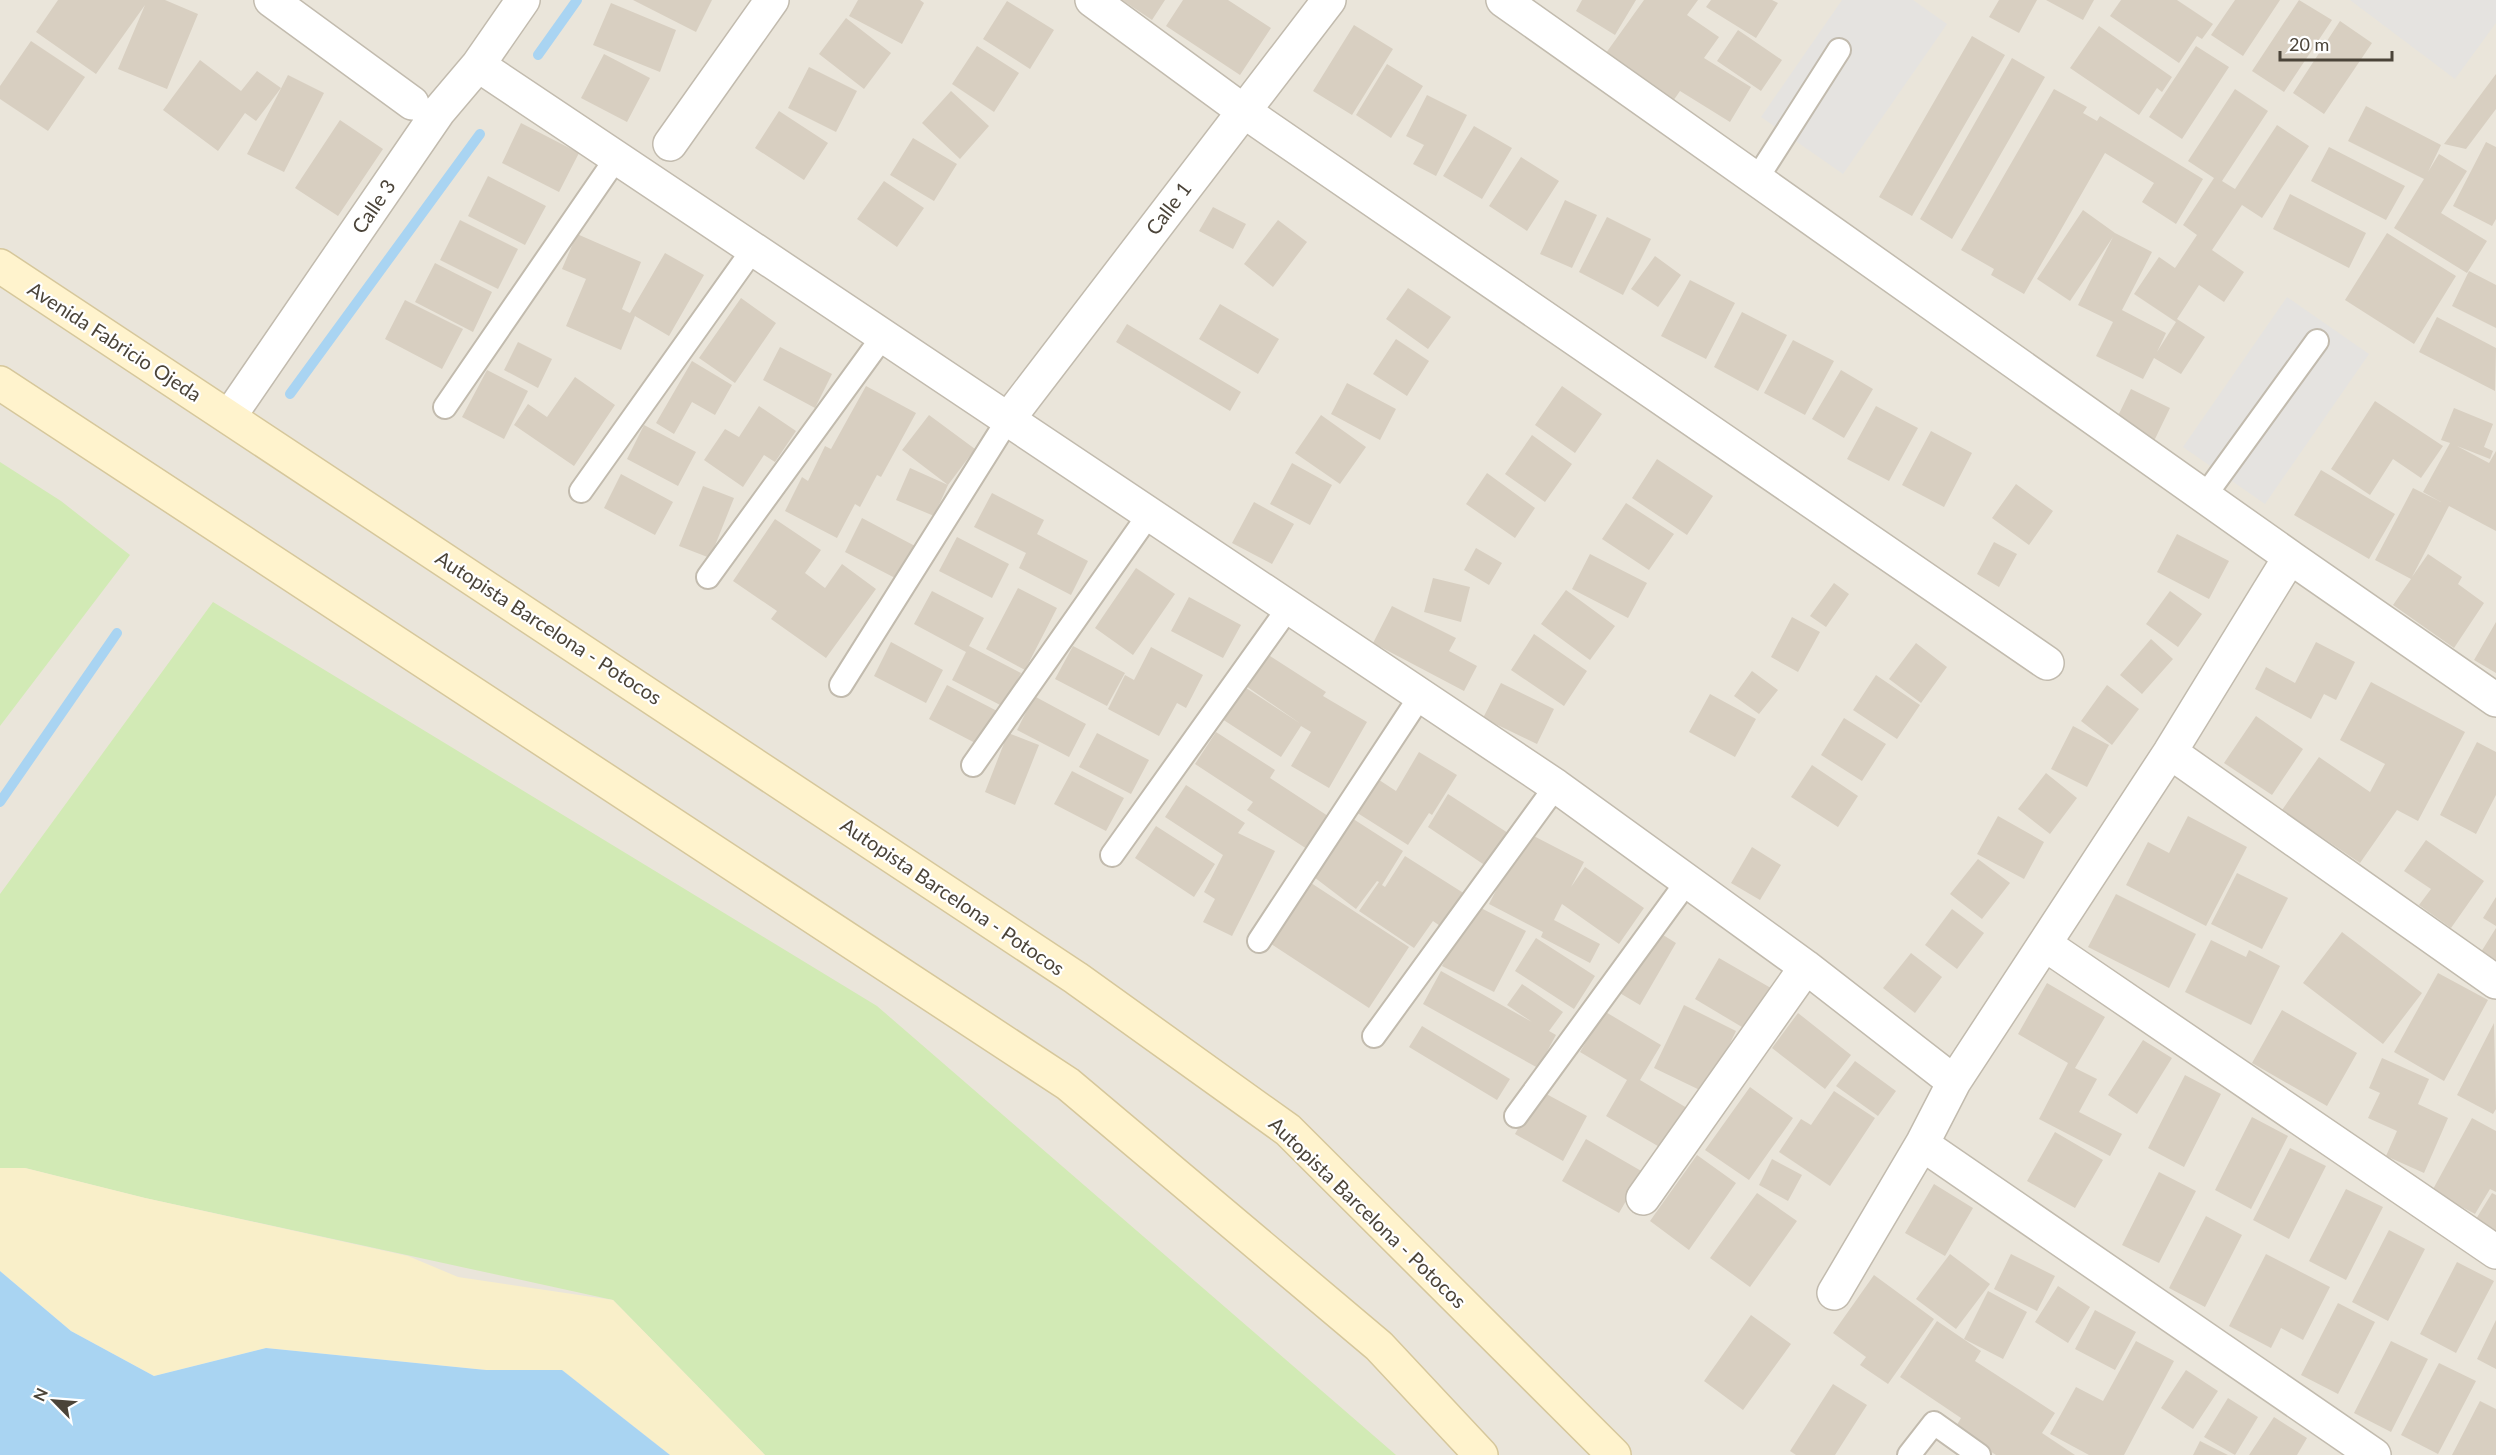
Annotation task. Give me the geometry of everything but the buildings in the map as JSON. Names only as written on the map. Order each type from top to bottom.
[{"type":"street","points":[[271,0],[412,103]]},
{"type":"street","name":"Calle 3","points":[[229,417],[439,111],[478,65],[523,0]]},
{"type":"street","points":[[670,144],[772,0]]},
{"type":"street","points":[[1092,0],[1242,110],[2047,663]]},
{"type":"street","name":"Calle 1","points":[[1009,418],[1242,110],[1329,0]]},
{"type":"street","points":[[1503,0],[2289,557],[2496,700]]},
{"type":"street","points":[[478,65],[1556,786],[1686,883],[1806,967],[1954,1082]]},
{"type":"street","name":"Avenida Fabricio Ojeda","points":[[0,266],[229,417]]},
{"type":"street","points":[[0,383],[1068,1084],[1379,1346],[1481,1455]]},
{"type":"street","name":"Autopista Barcelona - Potocos","points":[[229,417],[1076,978],[1288,1130],[1614,1455]]},
{"type":"street","points":[[1834,1293],[1922,1144],[1954,1082],[2046,945],[2170,752],[2289,557]]},
{"type":"street","points":[[2170,752],[2496,982]]},
{"type":"street","points":[[2046,945],[2496,1252]]},
{"type":"street","points":[[1643,1197],[1806,967]]},
{"type":"street","points":[[1922,1144],[2374,1455]]},
{"type":"lane","points":[[1756,180],[1839,50]]},
{"type":"lane","points":[[445,407],[617,157]]},
{"type":"lane","points":[[581,491],[754,248]]},
{"type":"lane","points":[[708,578],[884,335]]},
{"type":"lane","points":[[2204,497],[2317,341]]},
{"type":"lane","points":[[841,685],[1009,418]]},
{"type":"lane","points":[[973,765],[1150,513]]},
{"type":"lane","points":[[1112,855],[1289,607]]},
{"type":"lane","points":[[1259,942],[1421,695]]},
{"type":"lane","points":[[1374,1036],[1556,786]]},
{"type":"lane","points":[[1516,1116],[1686,883]]},
{"type":"lane","points":[[1909,1455],[1934,1424],[1979,1455]]},
{"type":"shaded area","points":[[0,0],[2496,0],[2496,1455],[670,1455],[562,1370],[486,1370],[0,1271]]},
{"type":"shaded area","points":[[1842,0],[1913,0],[1947,24],[1843,174],[1761,117]]},
{"type":"shaded area","points":[[2350,0],[2496,0],[2496,23],[2455,79]]},
{"type":"shaded area","points":[[2287,297],[2369,354],[2265,504],[2183,447]]},
{"type":"green space","points":[[0,462],[61,501],[130,555],[0,726]]},
{"type":"green space","points":[[213,602],[877,1006],[1396,1455],[765,1455],[613,1300],[145,1198],[25,1168],[0,1168],[0,894]]},
{"type":"sand","points":[[0,1168],[25,1168],[145,1198],[408,1256],[458,1277],[613,1300],[765,1455],[670,1455],[562,1370],[486,1370],[266,1348],[154,1376],[71,1331],[0,1271]]},
{"type":"water","points":[[0,1271],[71,1331],[154,1376],[266,1348],[486,1370],[562,1370],[670,1455],[0,1455]]},
{"type":"waterway","points":[[538,55],[577,0]]},
{"type":"waterway","points":[[290,394],[480,134]]},
{"type":"waterway","points":[[0,802],[117,633]]}]
